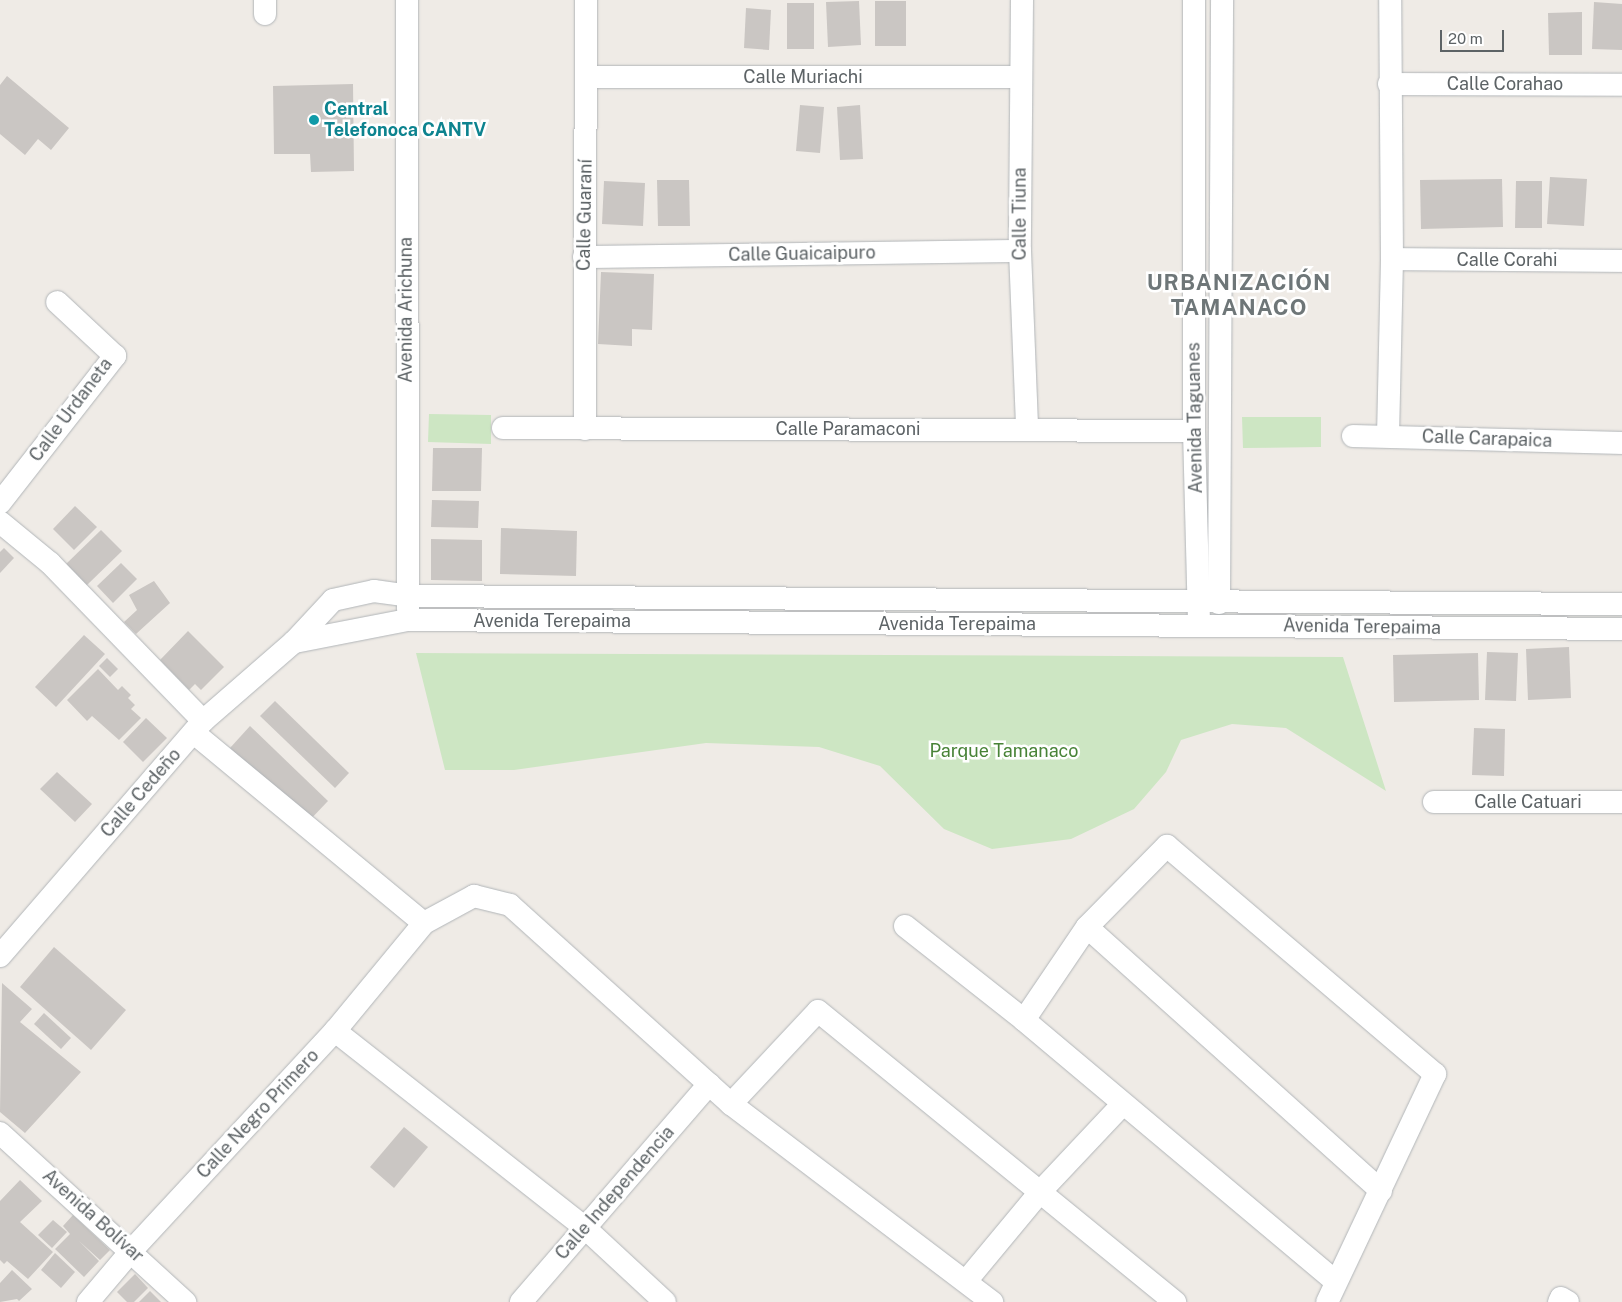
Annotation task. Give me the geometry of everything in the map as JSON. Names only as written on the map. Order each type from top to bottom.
[{"type":"street","name":"Avenida Arichuna","points":[[407,0],[405,429],[407,620]]},
{"type":"street","name":"Calle Guaraní","points":[[585,429],[586,0]]},
{"type":"street","name":"Calle Tiuna","points":[[1022,0],[1020,252],[1027,429]]},
{"type":"street","name":"Avenida Taguanes","points":[[1194,0],[1194,430],[1209,602]]},
{"type":"street","name":"Avenida Taguanes","points":[[1199,626],[1209,602],[1222,0]]},
{"type":"street","points":[[1388,436],[1392,259],[1389,84],[1390,0]]},
{"type":"street","name":"Calle Muriachi","points":[[587,76],[1020,77]]},
{"type":"street","name":"Calle Corahao","points":[[1389,84],[1622,85]]},
{"type":"street","name":"Calle Guaicaipuro","points":[[584,256],[1020,252]]},
{"type":"street","name":"Calle Corahi","points":[[1392,259],[1622,261]]},
{"type":"street","name":"Calle Urdaneta","points":[[0,503],[115,356],[57,302]]},
{"type":"street","name":"Calle Paramaconi","points":[[503,428],[1194,430]]},
{"type":"street","name":"Calle Carapaica","points":[[1353,436],[1622,443]]},
{"type":"street","points":[[0,522],[50,563],[198,727],[424,923],[474,896],[510,905],[731,1104],[967,1280],[992,1302]]},
{"type":"street","name":"Avenida Terepaima","points":[[294,642],[333,600],[374,591],[408,596],[1622,604]]},
{"type":"street","name":"Avenida Terepaima","points":[[294,642],[407,620],[1622,630]]},
{"type":"street","name":"Calle Cedeño","points":[[0,956],[198,727],[294,642]]},
{"type":"street","name":"Calle Catuari","points":[[1434,802],[1622,802]]},
{"type":"street","points":[[1024,1020],[1087,927],[1167,846],[1435,1074],[1327,1302]]},
{"type":"street","name":"Calle Negro Primero","points":[[88,1302],[132,1250],[335,1031],[424,923]]},
{"type":"street","points":[[905,926],[1024,1020],[1122,1105],[1336,1282]]},
{"type":"street","points":[[1087,927],[1381,1191]]},
{"type":"street","points":[[731,1104],[818,1011],[1175,1302]]},
{"type":"street","points":[[335,1031],[584,1227],[665,1302]]},
{"type":"street","name":"Calle Independencia","points":[[520,1302],[709,1084]]},
{"type":"street","points":[[967,1280],[1040,1192],[1122,1105]]},
{"type":"street","name":"Avenida Bolívar","points":[[0,1132],[132,1250],[186,1302]]},
{"type":"street","points":[[1559,1302],[1561,1298],[1568,1302]]},
{"type":"green space","points":[[429,414],[491,415],[491,444],[428,442]]},
{"type":"green space","points":[[1242,417],[1321,417],[1321,447],[1243,448]]},
{"type":"green space","name":"Parque Tamanaco","points":[[416,653],[1343,657],[1386,791],[1286,728],[1232,724],[1181,740],[1166,772],[1134,809],[1071,839],[992,849],[944,829],[880,766],[819,747],[706,743],[514,770],[445,770]]},
{"type":"building","points":[[859,1],[861,45],[828,47],[826,2]]},
{"type":"building","points":[[875,1],[906,1],[906,46],[875,46]]},
{"type":"building","points":[[1594,2],[1622,4],[1622,50],[1592,49]]},
{"type":"building","points":[[787,3],[814,3],[814,49],[787,49]]},
{"type":"building","points":[[746,8],[771,10],[769,50],[744,48]]},
{"type":"building","points":[[1582,12],[1582,55],[1549,55],[1548,13]]},
{"type":"building","points":[[7,76],[69,128],[51,150],[38,139],[25,155],[0,134],[0,85]]},
{"type":"building","name":"Central Telefonoca CANTV","points":[[353,84],[354,171],[311,172],[310,154],[274,154],[273,86]]},
{"type":"building","points":[[800,105],[824,107],[820,153],[796,151]]},
{"type":"building","points":[[860,105],[863,159],[840,160],[837,107]]},
{"type":"building","points":[[1550,177],[1587,179],[1584,226],[1547,224]]},
{"type":"building","points":[[1502,179],[1503,227],[1421,229],[1420,180]]},
{"type":"building","points":[[657,180],[689,180],[690,226],[658,226]]},
{"type":"building","points":[[604,181],[645,183],[643,226],[602,224]]},
{"type":"building","points":[[1516,181],[1542,181],[1542,228],[1515,228]]},
{"type":"building","points":[[601,272],[654,274],[652,330],[632,329],[632,346],[598,344]]},
{"type":"building","points":[[433,448],[482,448],[481,491],[432,491]]},
{"type":"building","points":[[432,500],[479,501],[478,528],[431,527]]},
{"type":"building","points":[[75,506],[97,527],[74,550],[53,529]]},
{"type":"building","points":[[501,528],[577,531],[576,576],[500,574]]},
{"type":"building","points":[[101,530],[122,551],[86,586],[65,565]]},
{"type":"building","points":[[431,539],[482,540],[482,581],[431,580]]},
{"type":"building","points":[[4,548],[14,558],[0,573],[0,552]]},
{"type":"building","points":[[121,563],[137,579],[113,603],[97,586]]},
{"type":"building","points":[[154,581],[170,603],[136,634],[124,622],[137,610],[129,595]]},
{"type":"building","points":[[188,631],[224,667],[201,690],[195,684],[189,690],[160,660]]},
{"type":"building","points":[[84,635],[105,654],[56,707],[35,687]]},
{"type":"building","points":[[1569,647],[1571,698],[1528,700],[1526,649]]},
{"type":"building","points":[[1487,652],[1518,653],[1516,701],[1485,700]]},
{"type":"building","points":[[1478,653],[1479,700],[1394,702],[1393,655]]},
{"type":"building","points":[[107,658],[118,669],[110,677],[99,666]]},
{"type":"building","points":[[98,669],[118,690],[122,686],[131,695],[128,698],[135,705],[131,709],[141,718],[119,740],[92,716],[87,721],[67,700]]},
{"type":"building","points":[[275,701],[349,773],[335,788],[260,716]]},
{"type":"building","points":[[146,718],[167,738],[143,762],[123,742]]},
{"type":"building","points":[[250,726],[328,801],[307,823],[230,748]]},
{"type":"building","points":[[1474,728],[1505,729],[1504,776],[1472,775]]},
{"type":"building","points":[[57,772],[92,804],[75,822],[40,789]]},
{"type":"building","points":[[54,947],[126,1010],[91,1050],[20,987]]},
{"type":"building","points":[[2,983],[32,1009],[20,1022],[81,1072],[25,1133],[0,1112]]},
{"type":"building","points":[[44,1013],[71,1038],[61,1049],[34,1024]]},
{"type":"building","points":[[404,1127],[428,1147],[394,1188],[370,1167]]},
{"type":"building","points":[[20,1180],[42,1201],[20,1222],[53,1252],[28,1279],[7,1261],[4,1264],[0,1260],[0,1201]]},
{"type":"building","points":[[73,1215],[110,1250],[100,1260],[79,1241],[99,1261],[84,1277],[55,1249],[70,1234],[63,1226]]},
{"type":"building","points":[[53,1220],[67,1232],[52,1248],[38,1235]]},
{"type":"building","points":[[55,1253],[75,1272],[61,1288],[41,1270]]},
{"type":"building","points":[[12,1270],[32,1289],[19,1301],[17,1299],[0,1302],[0,1283]]},
{"type":"building","points":[[135,1274],[148,1288],[134,1302],[127,1302],[117,1292]]},
{"type":"building","points":[[150,1291],[161,1302],[139,1302]]},
{"type":"place","name":"Central Telefonoca CANTV","points":[[314,120]]},
{"type":"district","name":"URBANIZACIÓN TAMANACO","points":[[1239,294]]}]
